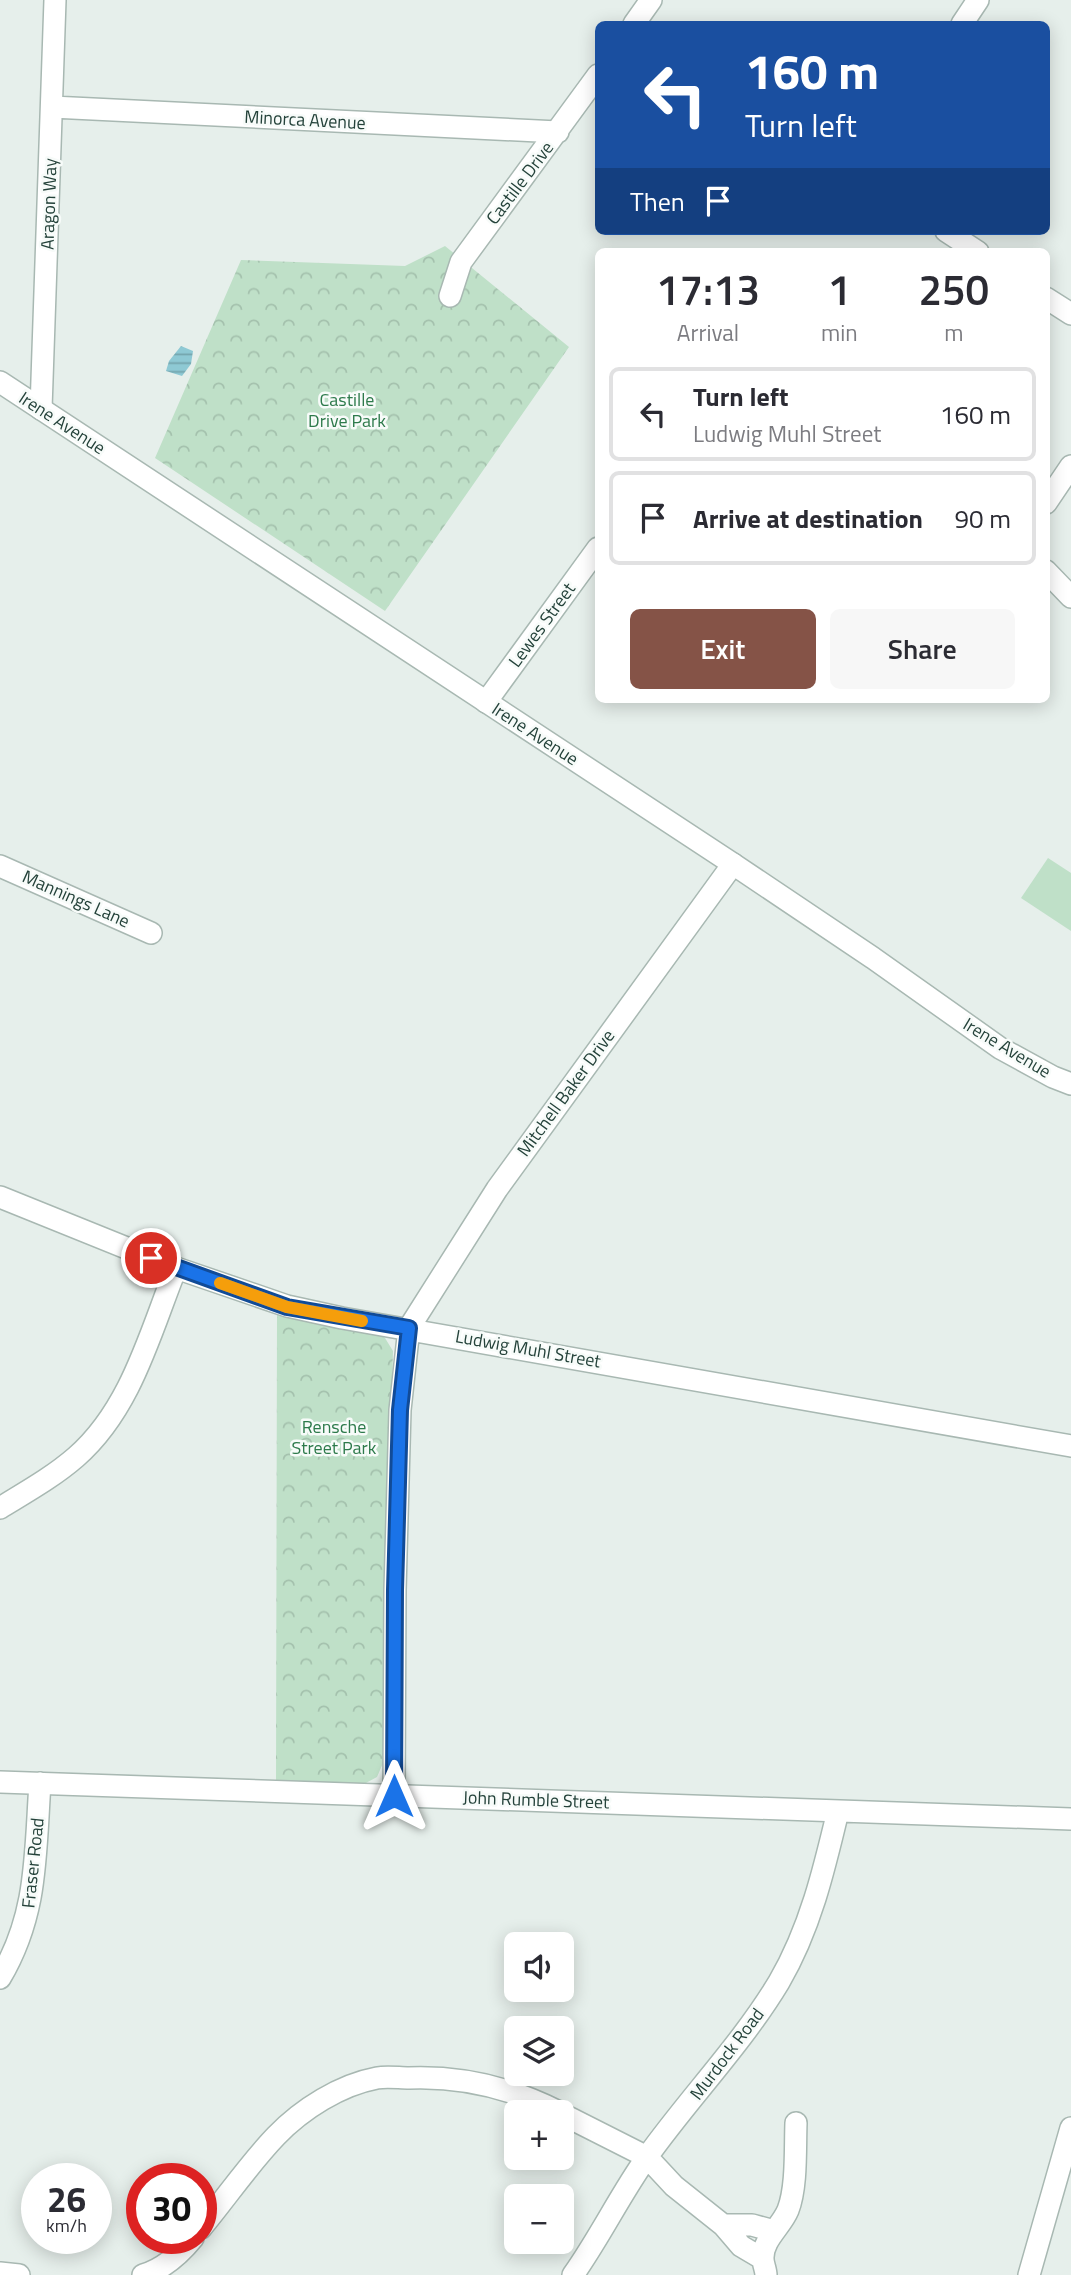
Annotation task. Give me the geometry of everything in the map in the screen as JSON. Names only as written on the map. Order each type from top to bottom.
[{"type":"street","name":"Aragon Way","points":[[41,409],[55,0]]},
{"type":"street","points":[[636,21],[651,0]]},
{"type":"street","points":[[964,21],[978,0]]},
{"type":"street","name":"Castille Drive","points":[[450,296],[461,262],[595,79]]},
{"type":"street","name":"Minorca Avenue","points":[[52,107],[558,132]]},
{"type":"street","points":[[952,235],[972,248]]},
{"type":"street","points":[[1050,301],[1071,314]]},
{"type":"street","name":"Irene Avenue","points":[[0,382],[733,864],[1000,1048],[1071,1084]]},
{"type":"street","points":[[1050,497],[1071,466]]},
{"type":"street","name":"Lewes Street","points":[[486,702],[595,552]]},
{"type":"street","points":[[1050,575],[1071,597]]},
{"type":"street","name":"Mitchell Baker Drive","points":[[409,1328],[496,1189],[733,864]]},
{"type":"street","name":"Mannings Lane","points":[[0,866],[151,933]]},
{"type":"street","name":"Ludwig Muhl Street","points":[[0,1197],[176,1268],[287,1307],[1071,1446]]},
{"type":"street","points":[[0,1508],[52,1477],[78,1455],[100,1431],[120,1403],[135,1373],[176,1268]]},
{"type":"street","points":[[394,1796],[395,1590],[400,1410],[409,1328]]},
{"type":"street","name":"John Rumble Street","points":[[0,1782],[1071,1819]]},
{"type":"street","name":"Fraser Road","points":[[0,1978],[19,1942],[33,1891],[40,1783]]},
{"type":"street","name":"Murdock Road","points":[[573,2275],[647,2157],[721,2063],[780,1980],[795,1951],[820,1887],[838,1811]]},
{"type":"street","points":[[217,2208],[275,2136],[314,2105],[352,2085],[378,2078],[438,2077],[469,2081],[532,2100]]},
{"type":"street","points":[[574,2120],[647,2157],[674,2186],[723,2225],[741,2246],[765,2267]]},
{"type":"street","points":[[765,2267],[766,2244],[787,2211],[792,2193],[796,2123]]},
{"type":"street","points":[[1029,2275],[1071,2128]]},
{"type":"street","points":[[723,2225],[752,2225],[774,2231]]},
{"type":"street","points":[[143,2275],[159,2269],[178,2254]]},
{"type":"street","points":[[0,2273],[19,2275]]},
{"type":"green space","name":"Castille Drive Park","points":[[445,246],[569,347],[385,611],[155,458],[241,260],[405,266]]},
{"type":"green space","points":[[1048,858],[1071,873],[1071,931],[1021,898]]},
{"type":"green space","name":"Rensche Street Park","points":[[277,1315],[378,1333],[385,1338],[393,1351],[383,1763],[377,1777],[364,1784],[276,1782]]},
{"type":"water","points":[[181,346],[193,351],[191,364],[182,376],[166,371],[169,361]]},
{"type":"slow traffic","points":[[220,1283],[287,1307],[362,1321]]},
{"type":"route","points":[[151,1258],[287,1307],[409,1328],[400,1410],[395,1590],[394,1796]]}]
